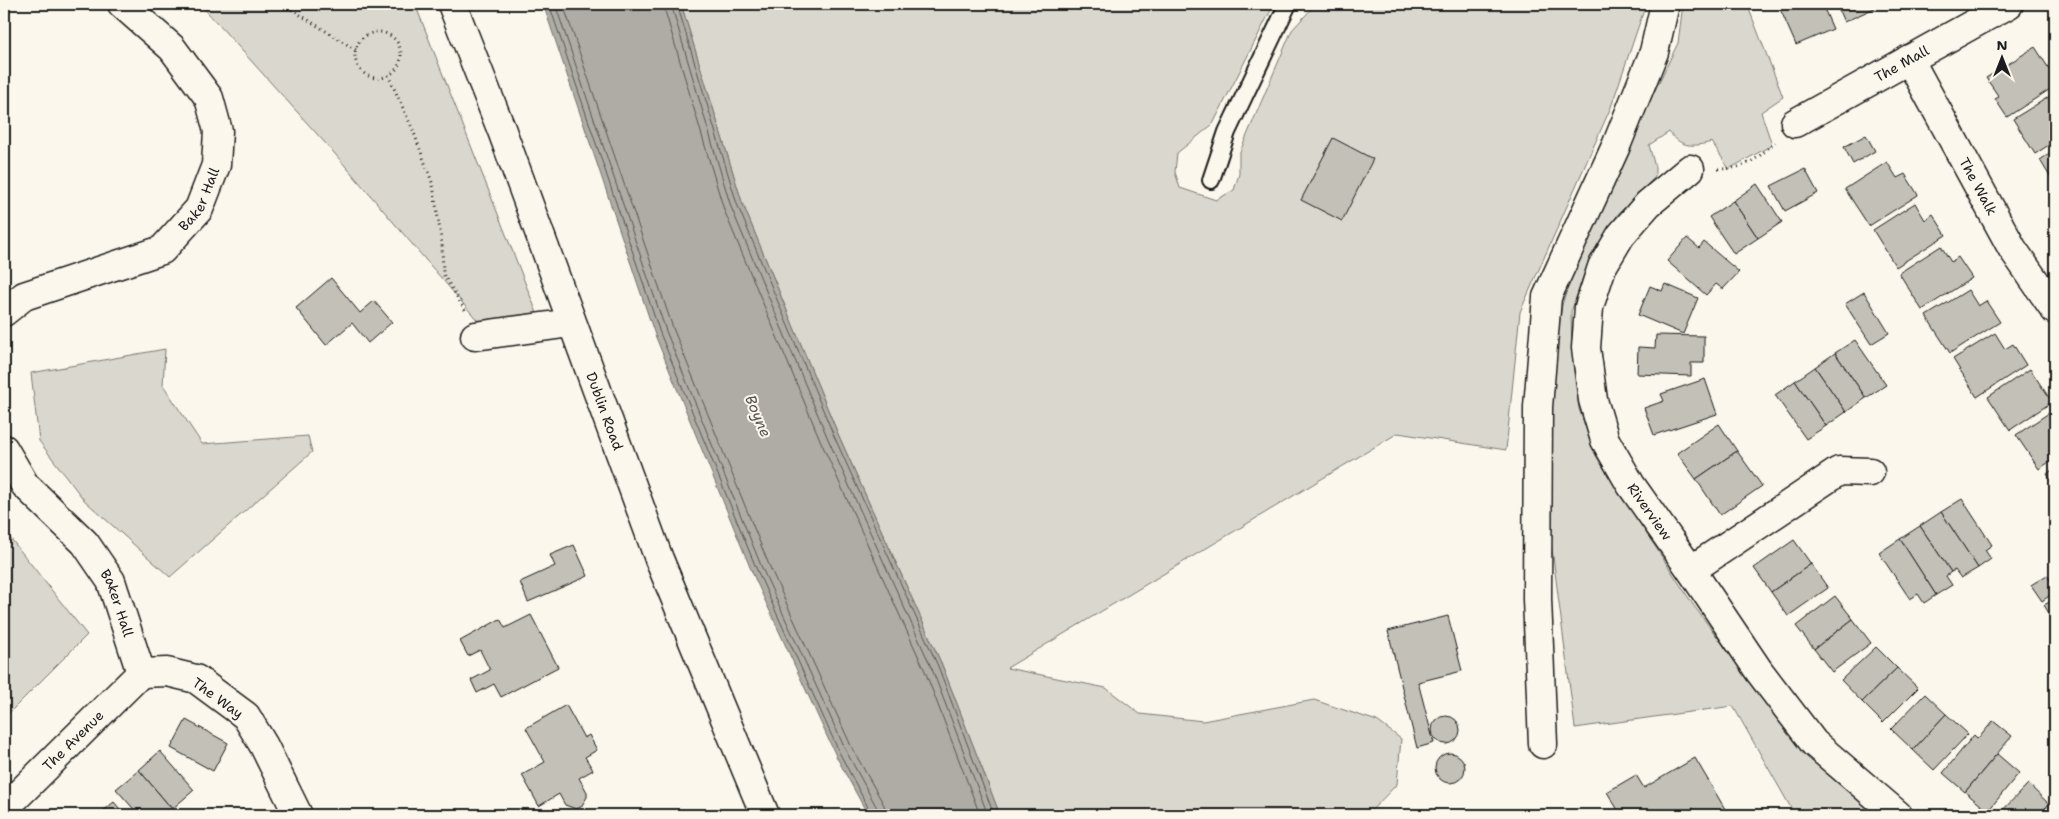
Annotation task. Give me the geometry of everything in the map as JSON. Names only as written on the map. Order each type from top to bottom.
[{"type":"street","name":"Baker Hall","points":[[4,312],[24,296],[162,250],[199,209],[216,165],[218,132],[209,98],[172,48],[122,4]]},
{"type":"street","name":"Dublin Road","points":[[452,4],[502,132],[662,568],[766,815]]},
{"type":"street","points":[[1542,744],[1537,599],[1538,407],[1547,298],[1616,146],[1654,52],[1665,4]]},
{"type":"street","name":"The Mall","points":[[1795,123],[2009,4]]},
{"type":"street","name":"The Walk","points":[[1909,59],[2012,248],[2055,310]]},
{"type":"street","name":"Riverview","points":[[1690,169],[1648,204],[1622,235],[1602,267],[1588,307],[1586,348],[1593,400],[1604,440],[1630,485],[1691,570],[1759,671],[1814,744],[1898,815]]},
{"type":"street","points":[[475,336],[571,323]]},
{"type":"street","name":"Baker Hall","points":[[4,449],[25,485],[85,543],[111,581],[141,673]]},
{"type":"street","points":[[1691,570],[1839,470],[1870,472]]},
{"type":"street","name":"The Way","points":[[141,673],[167,672],[196,679],[246,716],[264,746],[298,815]]},
{"type":"street","name":"The Avenue","points":[[4,807],[141,673]]},
{"type":"lane","points":[[1211,180],[1227,132],[1288,4]]},
{"type":"path","points":[[283,4],[356,50]]},
{"type":"path","points":[[378,32],[392,37],[398,42],[401,57],[399,65],[388,76],[374,77],[362,70],[356,58],[358,43],[370,33],[378,32]]},
{"type":"path","points":[[388,76],[413,130],[433,186],[442,244],[443,274],[472,320],[475,336]]},
{"type":"path","points":[[1690,169],[1729,169],[1753,162],[1795,123]]},
{"type":"shaded area","points":[[200,4],[415,4],[537,313],[478,321],[335,154]]},
{"type":"shaded area","points":[[681,4],[1274,4],[1213,124],[1177,153],[1175,172],[1180,188],[1216,200],[1234,190],[1239,174],[1239,154],[1292,30],[1316,4],[1646,4],[1611,107],[1520,312],[1506,450],[1398,433],[1007,668],[1106,688],[1140,714],[1203,721],[1314,700],[1377,721],[1401,739],[1397,784],[1369,815],[1000,815],[942,665],[838,434],[742,202]]},
{"type":"shaded area","points":[[1683,4],[1747,4],[1783,97],[1761,112],[1772,145],[1729,169],[1712,142],[1699,145],[1683,144],[1669,132],[1649,145],[1655,167],[1655,177],[1618,214],[1589,260],[1571,312],[1572,355],[1579,409],[1596,456],[1694,606],[1802,750],[1876,815],[1795,815],[1733,706],[1575,728],[1550,533],[1549,472],[1553,369],[1562,305],[1575,265],[1678,43]]},
{"type":"shaded area","points":[[165,349],[163,385],[202,444],[308,436],[312,452],[170,577],[84,500],[39,441],[31,373]]},
{"type":"shaded area","points":[[4,530],[87,635],[4,718]]},
{"type":"water","name":"Boyne","points":[[543,4],[681,4],[742,202],[838,434],[942,665],[1000,815],[868,815],[836,756],[752,572],[655,335]]},
{"type":"building","points":[[1778,4],[1822,4],[1833,29],[1796,45]]},
{"type":"building","points":[[1836,4],[1880,4],[1881,5],[1844,22]]},
{"type":"building","points":[[2035,47],[2055,78],[2055,86],[2007,117],[1995,99],[1999,97],[1986,78]]},
{"type":"building","points":[[2055,93],[2055,141],[2035,154],[2013,119]]},
{"type":"building","points":[[1866,135],[1875,151],[1853,164],[1844,147]]},
{"type":"building","points":[[1333,138],[1373,159],[1342,221],[1301,200]]},
{"type":"building","points":[[2055,150],[2055,185],[2040,160]]},
{"type":"building","points":[[1887,162],[1897,178],[1905,174],[1918,195],[1869,226],[1845,189]]},
{"type":"building","points":[[1805,169],[1818,193],[1785,211],[1771,186]]},
{"type":"building","points":[[1757,184],[1782,222],[1758,238],[1733,201]]},
{"type":"building","points":[[1733,201],[1758,238],[1734,254],[1709,217]]},
{"type":"building","points":[[1915,203],[1925,220],[1933,214],[1946,235],[1896,267],[1873,230]]},
{"type":"building","points":[[1687,238],[1699,248],[1704,242],[1739,272],[1723,289],[1716,284],[1706,295],[1667,261]]},
{"type":"building","points":[[1941,246],[1951,262],[1958,257],[1972,278],[1922,310],[1899,273]]},
{"type":"building","points":[[331,278],[360,313],[374,301],[392,322],[368,343],[352,323],[326,345],[296,308]]},
{"type":"building","points":[[1665,284],[1698,298],[1683,334],[1638,315],[1650,286],[1662,291]]},
{"type":"building","points":[[1968,290],[1978,306],[1986,301],[2000,322],[1950,353],[1926,316]]},
{"type":"building","points":[[1864,292],[1889,333],[1871,344],[1845,304]]},
{"type":"building","points":[[1995,333],[2005,349],[2013,344],[2026,365],[1977,397],[1953,359]]},
{"type":"building","points":[[1656,335],[1704,336],[1704,363],[1691,363],[1691,376],[1637,374],[1638,347],[1655,348]]},
{"type":"building","points":[[1855,340],[1886,385],[1866,398],[1835,353]]},
{"type":"building","points":[[1835,353],[1866,398],[1846,412],[1815,367]]},
{"type":"building","points":[[1815,367],[1846,412],[1826,426],[1795,381]]},
{"type":"building","points":[[2030,369],[2052,402],[2010,430],[1988,397]]},
{"type":"building","points":[[1705,379],[1717,414],[1654,435],[1644,408],[1664,401],[1661,394]]},
{"type":"building","points":[[1795,381],[1826,426],[1806,439],[1775,395]]},
{"type":"building","points":[[2055,409],[2055,458],[2039,469],[2016,435]]},
{"type":"building","points":[[1719,424],[1737,451],[1696,479],[1677,453]]},
{"type":"building","points":[[1737,451],[1762,486],[1720,515],[1696,479]]},
{"type":"building","points":[[2055,468],[2055,486],[2047,474]]},
{"type":"building","points":[[1962,499],[1992,545],[1985,550],[1991,559],[1978,568],[1941,512]]},
{"type":"building","points":[[1941,512],[1978,568],[1961,578],[1955,570],[1951,572],[1920,526]]},
{"type":"building","points":[[1920,526],[1951,572],[1946,576],[1952,585],[1936,595],[1900,539]]},
{"type":"building","points":[[1900,539],[1936,595],[1924,603],[1918,594],[1910,599],[1879,553]]},
{"type":"building","points":[[1794,540],[1811,564],[1771,592],[1754,568]]},
{"type":"building","points":[[574,545],[588,576],[528,602],[520,582],[555,566],[550,555]]},
{"type":"building","points":[[1811,564],[1828,588],[1788,616],[1771,592]]},
{"type":"building","points":[[2047,575],[2055,588],[2055,592],[2042,601],[2031,585]]},
{"type":"building","points":[[1835,596],[1853,619],[1814,649],[1796,626]]},
{"type":"building","points":[[2055,599],[2055,619],[2053,620],[2044,605]]},
{"type":"building","points":[[531,615],[558,667],[501,697],[494,684],[477,693],[471,680],[490,670],[480,650],[468,656],[460,641],[500,619],[505,628]]},
{"type":"building","points":[[1448,616],[1462,671],[1418,682],[1434,743],[1417,748],[1388,631]]},
{"type":"building","points":[[1853,619],[1871,643],[1832,672],[1814,649]]},
{"type":"building","points":[[1876,647],[1897,668],[1862,702],[1841,680]]},
{"type":"building","points":[[1897,668],[1918,688],[1883,723],[1862,702]]},
{"type":"building","points":[[1925,694],[1946,714],[1913,750],[1891,729]]},
{"type":"building","points":[[566,705],[584,738],[589,735],[597,750],[585,757],[593,770],[579,778],[587,792],[587,797],[581,807],[576,809],[565,805],[559,794],[539,806],[522,775],[545,762],[526,728]]},
{"type":"building","points":[[1946,714],[1968,734],[1934,770],[1913,750]]},
{"type":"building","points":[[1446,716],[1456,720],[1460,730],[1456,740],[1446,744],[1436,740],[1432,730],[1436,720]]},
{"type":"building","points":[[186,720],[228,743],[213,771],[171,748]]},
{"type":"building","points":[[1993,721],[2012,736],[1965,792],[1943,773],[1974,735],[1978,739]]},
{"type":"building","points":[[160,751],[194,790],[172,809],[139,770]]},
{"type":"building","points":[[1450,753],[1461,757],[1465,768],[1461,779],[1450,783],[1439,779],[1435,768],[1439,757]]},
{"type":"building","points":[[1997,754],[2019,773],[1988,811],[1965,792]]},
{"type":"building","points":[[1695,758],[1725,809],[1714,815],[1698,815],[1693,808],[1680,815],[1621,815],[1607,792],[1636,775],[1644,788]]},
{"type":"building","points":[[139,770],[172,809],[165,815],[139,815],[116,789]]},
{"type":"building","points":[[2028,784],[2049,804],[2039,815],[1998,815]]},
{"type":"building","points":[[114,802],[125,815],[98,815]]},
{"type":"building","points":[[2049,804],[2055,810],[2055,815],[2039,815]]}]
